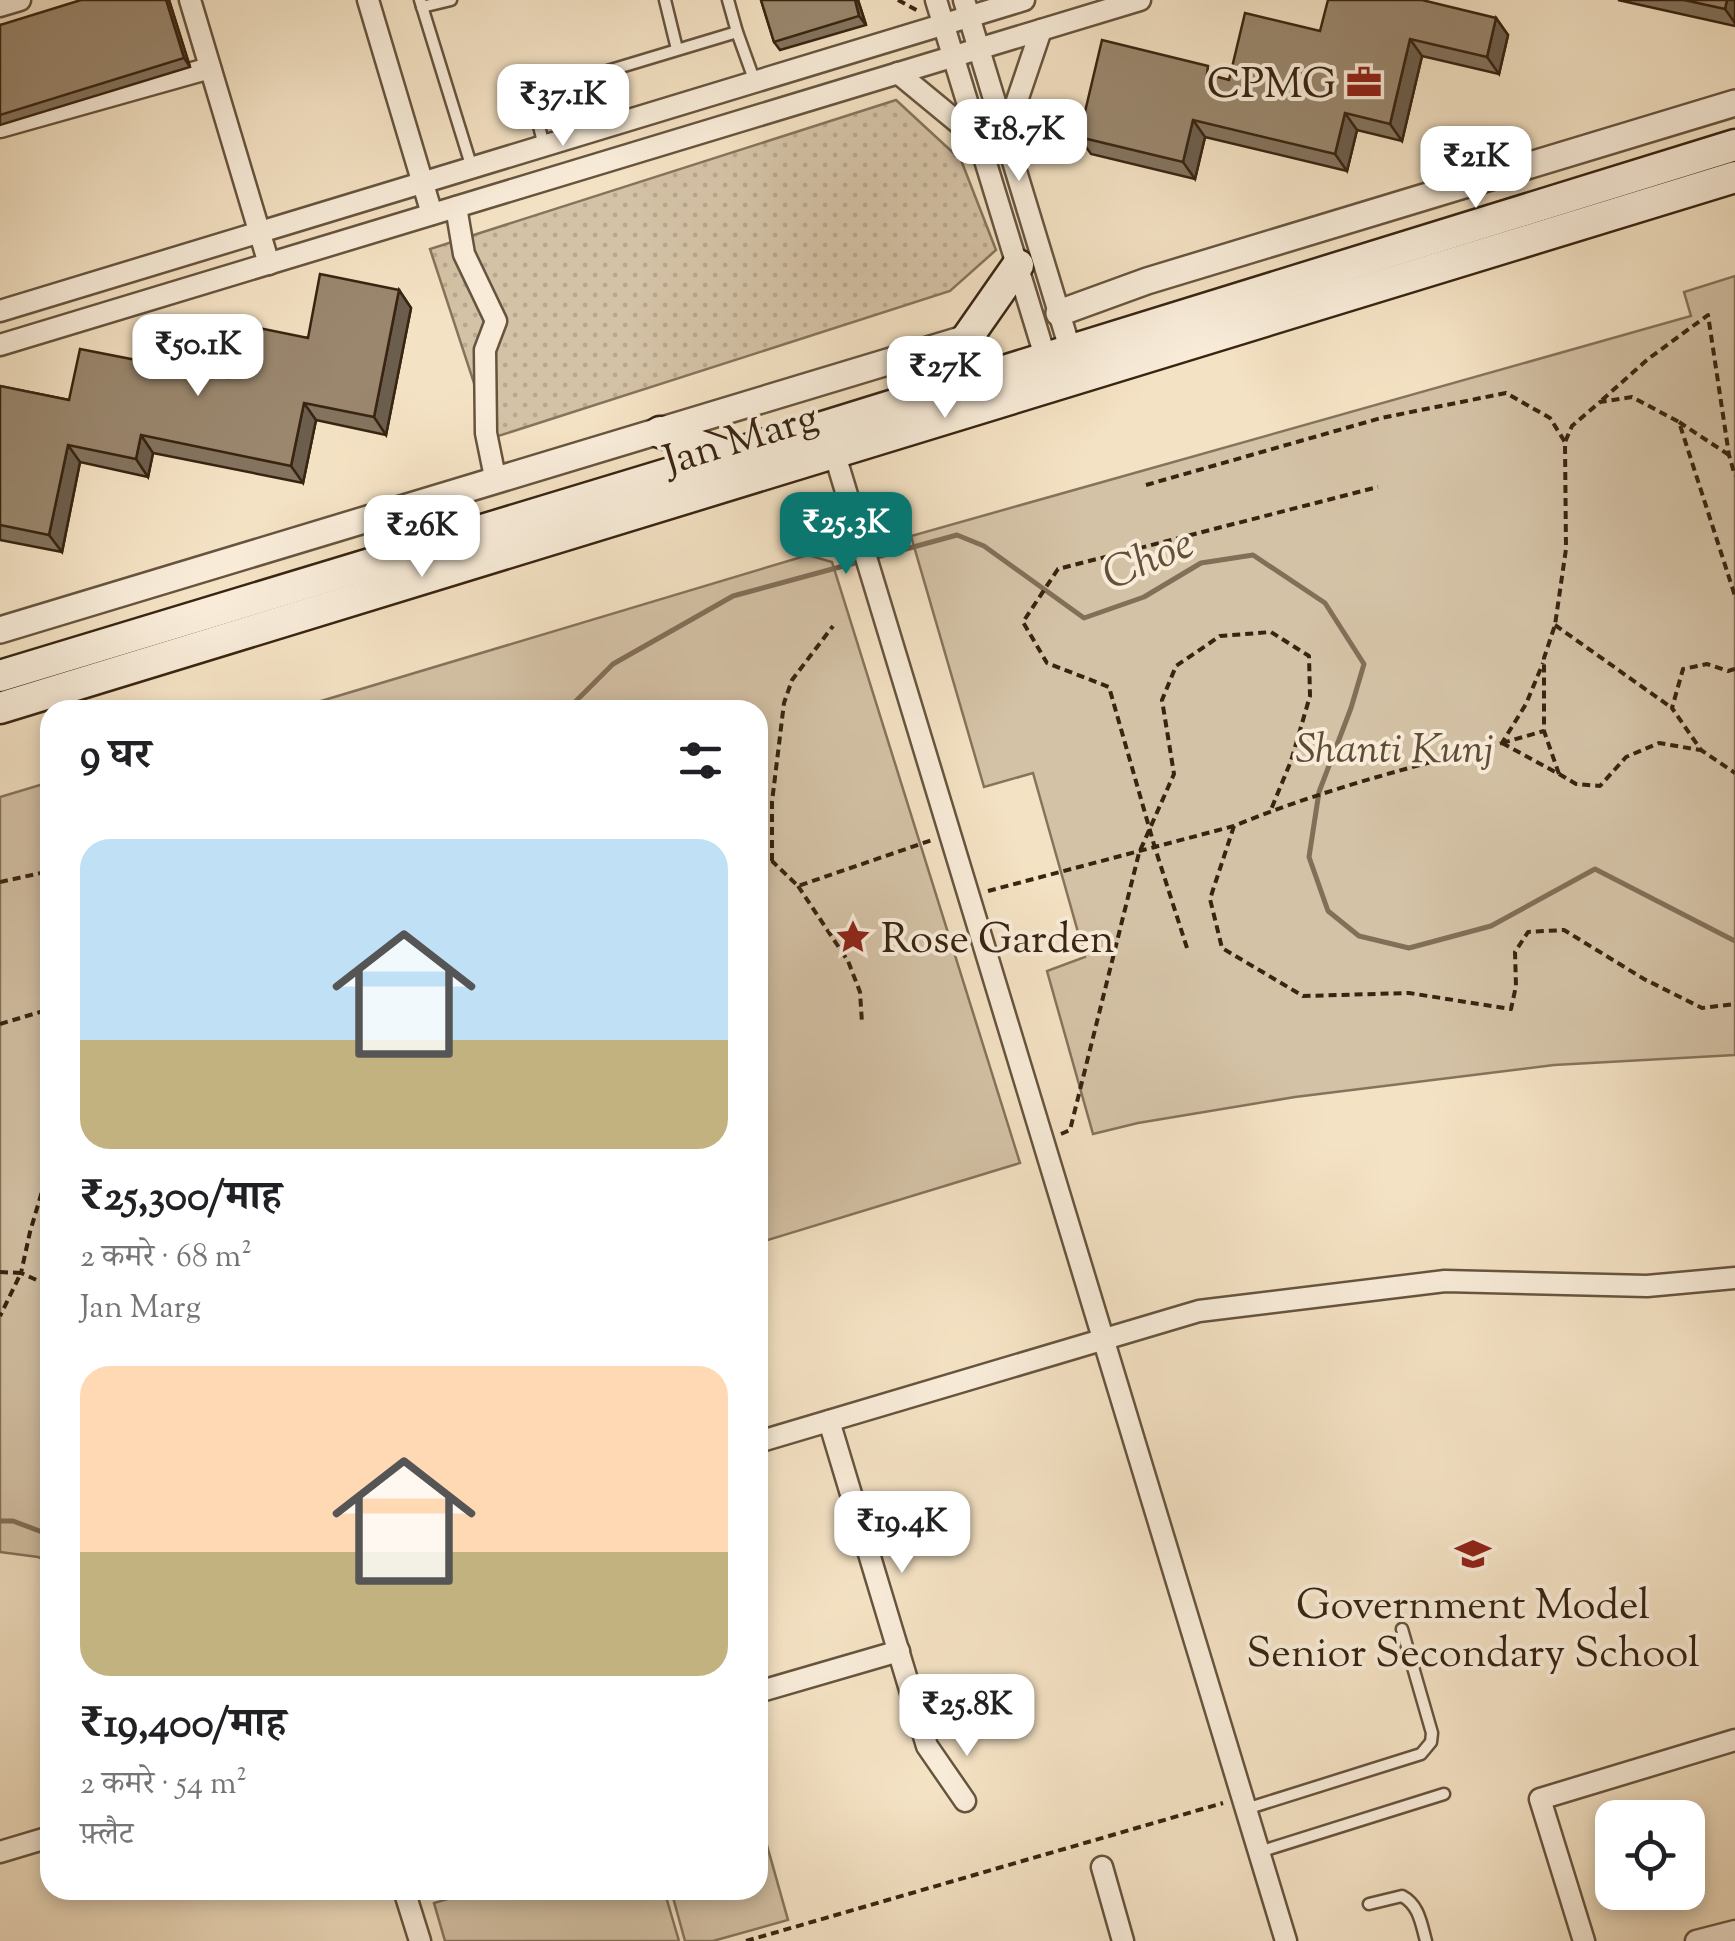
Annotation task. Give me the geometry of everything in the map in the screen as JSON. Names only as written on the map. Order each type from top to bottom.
[{"type":"main road","name":"Jan Marg","points":[[0,708],[1062,368],[1735,145]]},
{"type":"main road","name":"Jan Marg","points":[[0,676],[728,456],[830,440],[939,392],[1062,368],[1735,177]]},
{"type":"main road","points":[[939,392],[967,338],[1018,265]]},
{"type":"main road","points":[[660,432],[728,456]]},
{"type":"street","points":[[0,6],[20,0]]},
{"type":"street","points":[[190,0],[269,264]]},
{"type":"street","points":[[368,0],[432,214]]},
{"type":"street","points":[[936,0],[1018,265],[1062,368]]},
{"type":"street","points":[[0,311],[944,24],[966,8],[1024,0]]},
{"type":"street","points":[[0,345],[1140,0]]},
{"type":"street","points":[[966,8],[1059,312],[1062,368]]},
{"type":"street","points":[[1005,136],[1041,30]]},
{"type":"street","points":[[0,127],[210,68]]},
{"type":"street","points":[[898,73],[979,140]]},
{"type":"street","points":[[1059,312],[1735,102]]},
{"type":"street","points":[[456,207],[464,254],[496,321],[485,350],[486,433],[496,482]]},
{"type":"street","points":[[0,630],[967,338]]},
{"type":"street","points":[[830,440],[1286,1941]]},
{"type":"street","points":[[768,1439],[1199,1311],[1445,1281],[1647,1286],[1735,1278]]},
{"type":"street","points":[[829,1422],[927,1746],[964,1801]]},
{"type":"street","points":[[768,1689],[898,1651]]},
{"type":"street","points":[[1584,1941],[1540,1799],[1735,1740]]},
{"type":"street","points":[[0,1852],[40,1840]]},
{"type":"street","points":[[1102,1867],[1117,1939]]},
{"type":"street","points":[[407,1900],[420,1941]]},
{"type":"street","points":[[1696,1941],[1735,1931]]},
{"type":"lane","points":[[451,0],[421,3],[472,168]]},
{"type":"lane","points":[[665,0],[677,49]]},
{"type":"lane","points":[[728,0],[755,82]]},
{"type":"lane","points":[[544,146],[531,94],[737,32]]},
{"type":"lane","points":[[1244,1803],[1422,1754],[1432,1732],[1402,1629]]},
{"type":"lane","points":[[1259,1852],[1444,1794]]},
{"type":"lane","points":[[1369,1904],[1402,1896],[1410,1900],[1426,1941]]},
{"type":"path","points":[[1502,743],[1526,704],[1555,625],[1566,549],[1565,442],[1572,426],[1648,358],[1708,315],[1735,476]]},
{"type":"path","points":[[1146,485],[1381,418],[1506,394],[1550,418],[1565,442]]},
{"type":"path","points":[[1600,402],[1632,397],[1729,455]]},
{"type":"path","points":[[1678,422],[1735,596]]},
{"type":"path","points":[[1187,948],[1109,687],[1047,663],[1023,622],[1058,569],[1378,487]]},
{"type":"path","points":[[1555,625],[1672,708],[1701,750],[1735,772]]},
{"type":"path","points":[[772,861],[772,802],[784,702],[792,680],[833,626]]},
{"type":"path","points":[[1043,1142],[1070,1130],[1139,852],[1174,774],[1162,700],[1176,666],[1220,636],[1271,632],[1309,656],[1310,696],[1270,812]]},
{"type":"path","points":[[1544,658],[1544,731],[1559,774]]},
{"type":"path","points":[[1672,708],[1682,669],[1708,664],[1728,671],[1735,669]]},
{"type":"path","points":[[968,896],[1234,826],[1395,772],[1544,731]]},
{"type":"path","points":[[1502,743],[1576,784],[1600,786],[1626,757],[1659,743],[1701,750]]},
{"type":"path","points":[[1234,826],[1210,900],[1222,948],[1303,996],[1409,993],[1512,1009],[1515,952],[1528,932],[1564,930],[1702,1008],[1735,1004]]},
{"type":"path","points":[[798,886],[950,834]]},
{"type":"path","points":[[768,861],[798,886],[848,961],[860,992],[862,1023]]},
{"type":"path","points":[[0,882],[40,874]]},
{"type":"path","points":[[0,1024],[40,1012]]},
{"type":"path","points":[[0,1316],[21,1273],[40,1198]]},
{"type":"path","points":[[0,1272],[21,1273],[40,1282]]},
{"type":"path","points":[[746,1941],[1244,1803]]},
{"type":"green space","points":[[896,100],[961,160],[996,250],[950,291],[492,438],[430,249]]},
{"type":"green space","name":"Shanti Kunj","points":[[1735,276],[1735,1055],[1554,1065],[1295,1097],[1093,1134],[1047,971],[1085,957],[1033,773],[984,787],[911,536],[1691,316],[1684,292]]},
{"type":"green space","name":"Rose Garden","points":[[808,555],[832,562],[1020,1163],[768,1240],[768,700],[324,700]]},
{"type":"green space","points":[[40,785],[40,1558],[0,1552],[0,797]]},
{"type":"green space","points":[[768,1849],[788,1920],[713,1941],[685,1941],[674,1900],[768,1900]]},
{"type":"green space","points":[[667,1900],[679,1941],[445,1941],[434,1903]]},
{"type":"building","points":[[81,0],[166,0],[184,58],[0,115],[0,25]]},
{"type":"building","points":[[761,0],[855,0],[859,16],[774,42]]},
{"type":"building","points":[[1328,0],[1422,0],[1496,18],[1487,57],[1410,39],[1390,124],[1345,113],[1335,154],[1193,120],[1183,162],[1079,137],[1102,40],[1208,66],[1207,74],[1229,80],[1245,13],[1320,31]]},
{"type":"building","points":[[1684,0],[1727,0],[1725,9]]},
{"type":"building","points":[[320,274],[399,290],[374,417],[304,403],[291,466],[141,435],[136,459],[68,445],[49,535],[0,525],[0,386],[69,400],[80,349],[228,378],[239,324],[308,338]]},
{"type":"waterway","name":"Choe","points":[[873,558],[957,535],[984,546],[1084,618],[1144,597],[1201,563],[1253,555],[1325,603],[1364,664],[1319,792],[1309,857],[1328,911],[1359,936],[1409,948],[1491,926],[1595,869],[1735,941]]},
{"type":"waterway","name":"Choe","points":[[577,700],[613,664],[733,596],[862,561]]},
{"type":"waterway","name":"Choe","points":[[0,1521],[13,1521],[40,1531]]},
{"type":"place","name":"CPMG","points":[[1364,82]]},
{"type":"place","name":"Rose Garden","points":[[853,937]]},
{"type":"place","name":"Government Model Senior Secondary School","points":[[1473,1554]]}]
